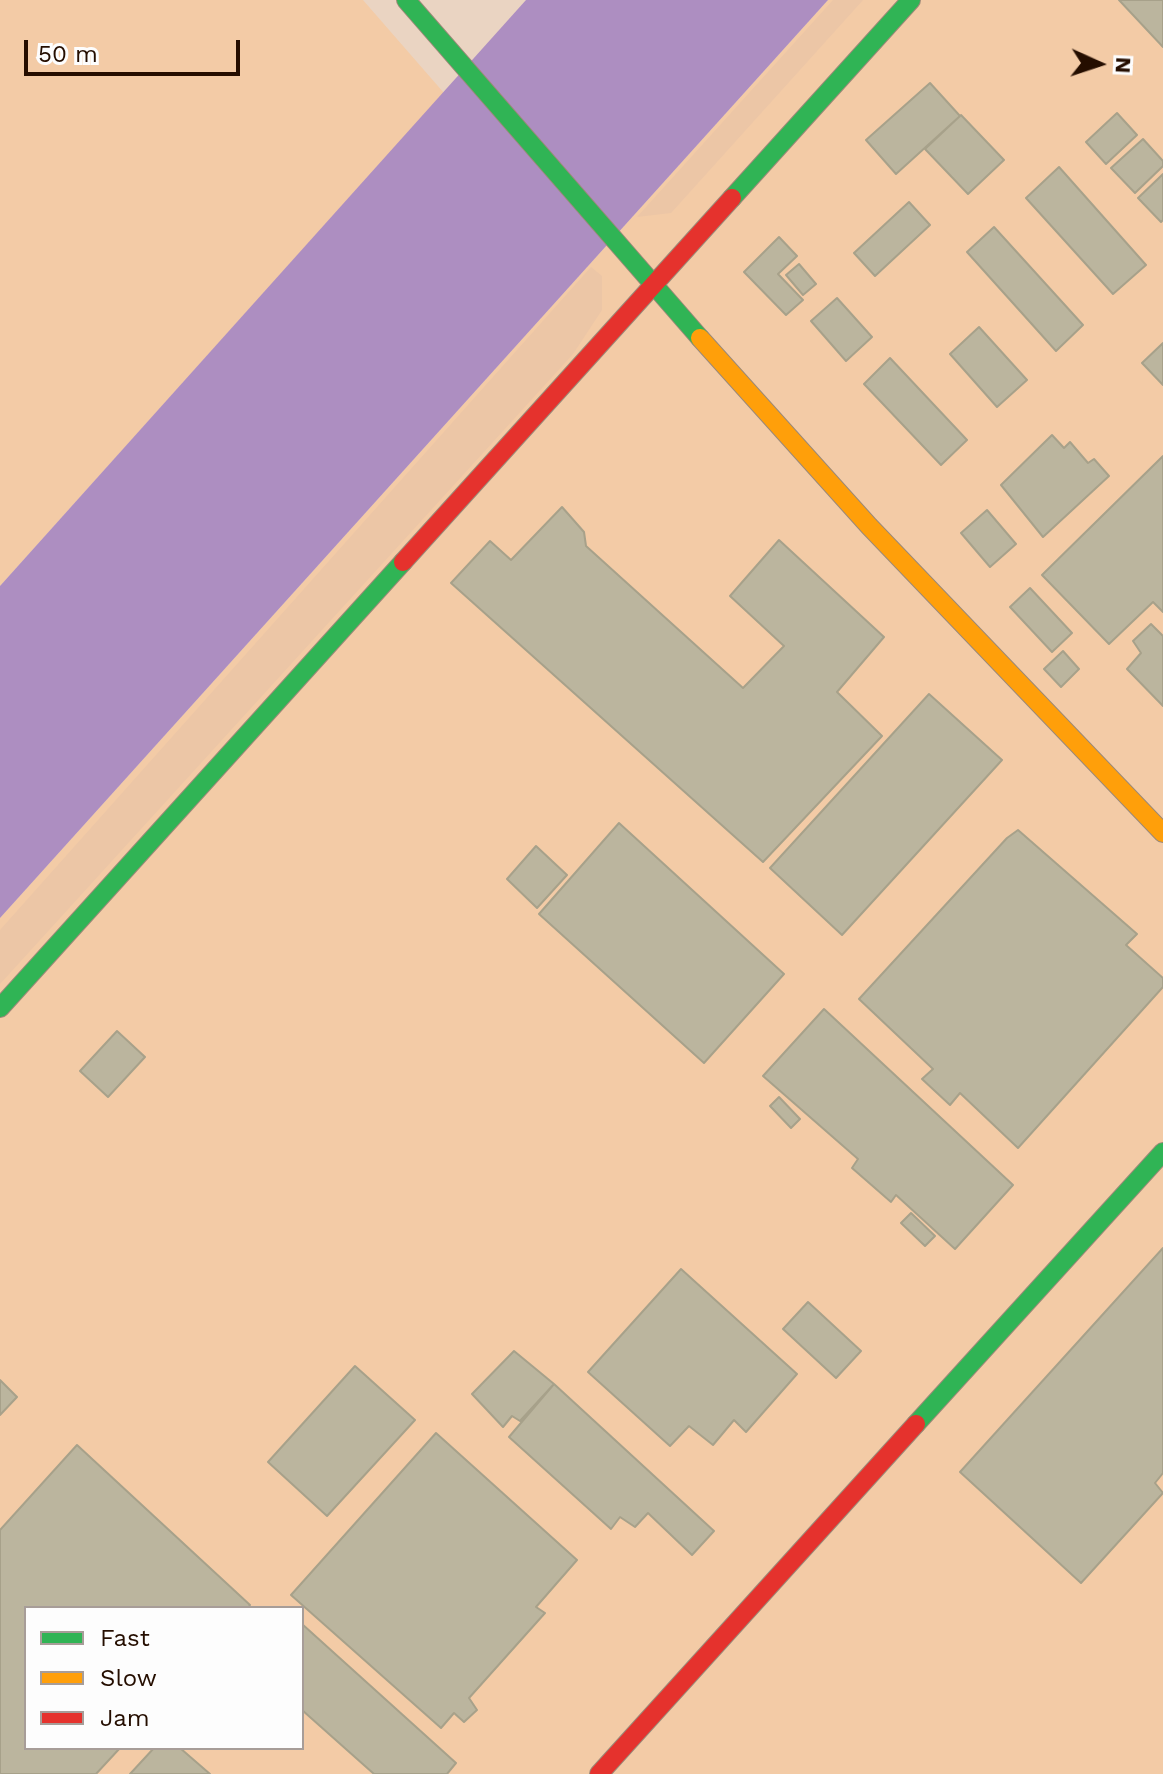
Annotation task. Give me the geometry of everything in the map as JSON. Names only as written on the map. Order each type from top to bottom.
[{"type":"street","points":[[406,0],[654,287],[869,526],[1163,833]]},
{"type":"street","points":[[0,1008],[911,0]]},
{"type":"street","points":[[599,1774],[1163,1152]]},
{"type":"shaded area","points":[[0,0],[363,0],[444,93],[0,586]]},
{"type":"shaded area","points":[[526,0],[828,0],[0,918],[0,586]]},
{"type":"shaded area","points":[[828,0],[1163,0],[1163,1774],[0,1774],[0,918]]},
{"type":"shaded area","points":[[833,0],[863,0],[671,213],[637,217]]},
{"type":"shaded area","points":[[591,267],[602,276],[602,310],[573,354],[0,984],[0,930]]},
{"type":"building","points":[[1119,0],[1163,0],[1163,47]]},
{"type":"building","points":[[930,83],[960,116],[896,174],[866,140]]},
{"type":"building","points":[[1117,113],[1137,135],[1106,164],[1086,142]]},
{"type":"building","points":[[961,115],[1004,160],[968,194],[925,149]]},
{"type":"building","points":[[1143,139],[1163,161],[1163,166],[1135,193],[1111,168]]},
{"type":"building","points":[[1059,167],[1146,265],[1113,294],[1026,198]]},
{"type":"building","points":[[1163,174],[1163,220],[1161,222],[1138,198]]},
{"type":"building","points":[[909,202],[930,225],[875,276],[854,253]]},
{"type":"building","points":[[994,227],[1083,325],[1056,351],[967,252]]},
{"type":"building","points":[[779,237],[797,256],[778,274],[803,300],[786,315],[744,272]]},
{"type":"building","points":[[799,264],[816,284],[803,295],[786,275]]},
{"type":"building","points":[[837,298],[872,337],[846,361],[811,321]]},
{"type":"building","points":[[979,327],[1027,380],[997,407],[950,354]]},
{"type":"building","points":[[1163,343],[1163,385],[1142,363]]},
{"type":"building","points":[[890,358],[967,440],[941,465],[864,384]]},
{"type":"building","points":[[1052,435],[1064,448],[1070,442],[1088,463],[1094,459],[1109,476],[1043,537],[1001,485]]},
{"type":"building","points":[[1163,456],[1163,612],[1153,602],[1109,644],[1042,575]]},
{"type":"building","points":[[562,507],[584,532],[586,546],[743,688],[784,646],[730,596],[779,540],[884,637],[837,692],[882,736],[763,862],[451,583],[490,541],[511,560]]},
{"type":"building","points":[[987,510],[1016,544],[990,567],[961,533]]},
{"type":"building","points":[[1030,588],[1072,633],[1052,652],[1010,607]]},
{"type":"building","points":[[1151,624],[1163,636],[1163,706],[1127,669],[1141,653],[1133,641]]},
{"type":"building","points":[[1063,651],[1079,669],[1061,687],[1044,669]]},
{"type":"building","points":[[929,694],[1002,760],[842,935],[770,868]]},
{"type":"building","points":[[619,823],[784,974],[704,1063],[539,914]]},
{"type":"building","points":[[1018,830],[1137,934],[1126,945],[1163,978],[1163,987],[1018,1148],[960,1093],[950,1105],[922,1079],[933,1069],[859,999],[1007,838]]},
{"type":"building","points":[[536,846],[567,875],[537,908],[507,879]]},
{"type":"building","points":[[824,1009],[1013,1185],[955,1249],[896,1195],[891,1202],[852,1168],[858,1159],[763,1076]]},
{"type":"building","points":[[117,1031],[145,1057],[108,1097],[80,1071]]},
{"type":"building","points":[[779,1097],[800,1119],[791,1128],[770,1106]]},
{"type":"building","points":[[911,1213],[935,1236],[925,1246],[901,1223]]},
{"type":"building","points":[[1163,1248],[1163,1473],[1155,1483],[1163,1493],[1081,1583],[960,1472]]},
{"type":"building","points":[[681,1269],[797,1374],[746,1432],[734,1420],[713,1445],[689,1426],[670,1446],[588,1372]]},
{"type":"building","points":[[808,1302],[861,1351],[836,1378],[783,1329]]},
{"type":"building","points":[[514,1351],[554,1384],[520,1421],[512,1416],[503,1427],[472,1394]]},
{"type":"building","points":[[355,1366],[415,1420],[327,1516],[268,1462]]},
{"type":"building","points":[[0,1380],[17,1397],[0,1415]]},
{"type":"building","points":[[554,1384],[714,1531],[692,1555],[648,1513],[635,1527],[620,1517],[611,1529],[509,1437]]},
{"type":"building","points":[[436,1433],[577,1560],[536,1607],[545,1613],[469,1698],[477,1710],[464,1722],[454,1713],[441,1728],[291,1595]]},
{"type":"building","points":[[77,1445],[250,1605],[24,1606],[24,1750],[118,1750],[96,1774],[0,1774],[0,1530]]},
{"type":"building","points":[[304,1626],[456,1763],[447,1774],[374,1774],[304,1712]]},
{"type":"building","points":[[152,1750],[182,1750],[210,1774],[130,1774]]},
{"type":"traffic: fast","points":[[406,0],[700,338]]},
{"type":"traffic: fast","points":[[732,198],[911,0]]},
{"type":"traffic: fast","points":[[0,1008],[403,562]]},
{"type":"traffic: fast","points":[[916,1424],[1163,1152]]},
{"type":"traffic: slow","points":[[700,338],[869,526],[1163,833]]},
{"type":"traffic: jam","points":[[403,562],[732,198]]},
{"type":"traffic: jam","points":[[599,1774],[916,1424]]}]
